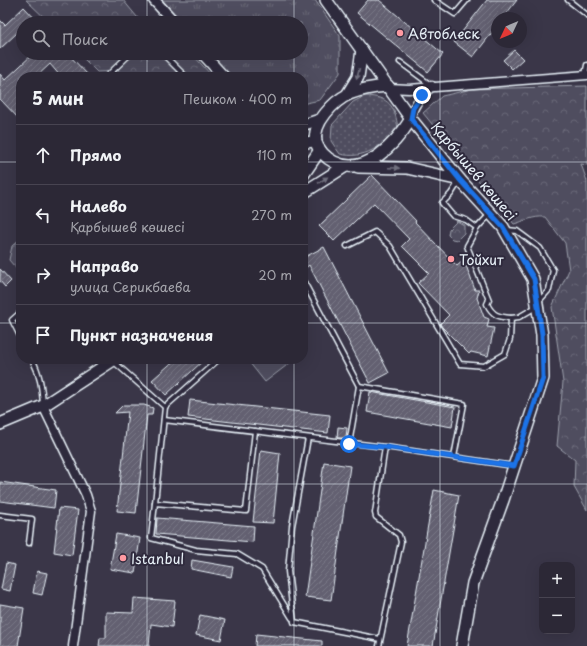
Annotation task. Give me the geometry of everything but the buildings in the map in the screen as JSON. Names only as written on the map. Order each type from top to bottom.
[{"type":"main road","name":"Қарбышев көшесі","points":[[326,0],[411,119],[460,180],[505,230],[534,279],[536,305],[542,334],[543,378],[473,583],[462,646]]},
{"type":"main road","points":[[347,95],[358,77],[362,50]]},
{"type":"main road","points":[[308,165],[318,146],[321,120],[334,105],[347,95],[372,87],[388,87]]},
{"type":"main road","points":[[355,166],[375,158],[388,148],[400,136],[411,119]]},
{"type":"main road","points":[[318,146],[330,160],[344,167]]},
{"type":"main road","points":[[308,190],[344,167],[355,166],[407,168],[460,180]]},
{"type":"main road","points":[[0,424],[43,406],[108,364]]},
{"type":"street","points":[[154,0],[168,16]]},
{"type":"street","points":[[208,60],[219,72]]},
{"type":"street","points":[[388,87],[432,86],[586,75]]},
{"type":"street","points":[[411,119],[413,108],[419,99],[432,86]]},
{"type":"street","points":[[308,124],[321,120]]},
{"type":"street","points":[[308,144],[318,146]]},
{"type":"street","points":[[43,406],[86,495],[91,511],[73,646]]},
{"type":"lane","points":[[434,0],[455,14],[467,0]]},
{"type":"lane","points":[[568,0],[587,15]]},
{"type":"lane","points":[[111,72],[124,60]]},
{"type":"lane","points":[[169,60],[181,72]]},
{"type":"lane","points":[[400,62],[432,86]]},
{"type":"lane","points":[[586,75],[587,65]]},
{"type":"lane","points":[[460,180],[451,194],[442,203],[453,216],[466,220],[477,228]]},
{"type":"lane","points":[[491,214],[477,228],[467,246],[489,300],[487,304],[490,311],[497,317],[511,318],[519,317],[536,305],[550,290],[553,270],[540,248],[517,231],[505,230]]},
{"type":"lane","points":[[347,246],[375,232],[390,246],[460,364],[484,366],[505,354],[510,339],[511,318]]},
{"type":"lane","points":[[308,290],[359,386],[349,444]]},
{"type":"lane","points":[[16,316],[12,320],[16,328]]},
{"type":"lane","points":[[34,364],[41,385],[43,406]]},
{"type":"lane","points":[[118,364],[165,407]]},
{"type":"lane","points":[[213,364],[165,407],[151,538],[196,550],[237,554],[262,569],[285,603],[294,622]]},
{"type":"lane","points":[[359,386],[464,404],[454,457]]},
{"type":"lane","points":[[164,420],[349,444],[385,447],[514,466]]},
{"type":"lane","points":[[155,503],[246,511],[255,431]]},
{"type":"lane","points":[[294,622],[288,571],[292,526],[308,438]]},
{"type":"lane","points":[[380,646],[380,639],[401,542],[399,535],[376,517],[375,513],[385,447]]},
{"type":"lane","points":[[0,515],[32,518],[29,543]]},
{"type":"lane","points":[[294,622],[380,639]]},
{"type":"green space","points":[[26,0],[123,0],[136,16],[43,16]]},
{"type":"green space","points":[[162,0],[315,0],[340,36],[340,73],[320,100],[308,103],[308,72],[227,72],[216,60],[308,60],[308,16],[177,16]]},
{"type":"green space","points":[[85,60],[197,60],[208,72],[119,71],[97,72]]},
{"type":"green space","points":[[587,86],[587,165],[581,164],[587,181],[587,510],[574,487],[575,460],[557,446],[563,382],[552,307],[569,270],[565,243],[545,217],[533,218],[514,224],[423,113],[442,96],[472,89]]},
{"type":"green space","points":[[365,96],[380,98],[393,108],[398,129],[386,141],[372,150],[357,155],[340,154],[331,141],[332,125],[353,102]]},
{"type":"green space","points":[[457,221],[464,225],[464,233],[457,240],[452,239],[448,235],[449,229]]},
{"type":"green space","points":[[16,242],[16,268],[9,260],[12,246]]},
{"type":"green space","points":[[251,364],[288,364],[265,382]]},
{"type":"place","name":"Автоблеск","points":[[400,33]]},
{"type":"place","name":"Тойхит","points":[[451,259]]},
{"type":"place","name":"Istanbul","points":[[123,558]]},
{"type":"route","points":[[349,444],[385,447],[514,466],[543,378],[542,334],[536,304],[534,279],[503,227],[460,180],[411,119],[413,108],[422,95]]}]
